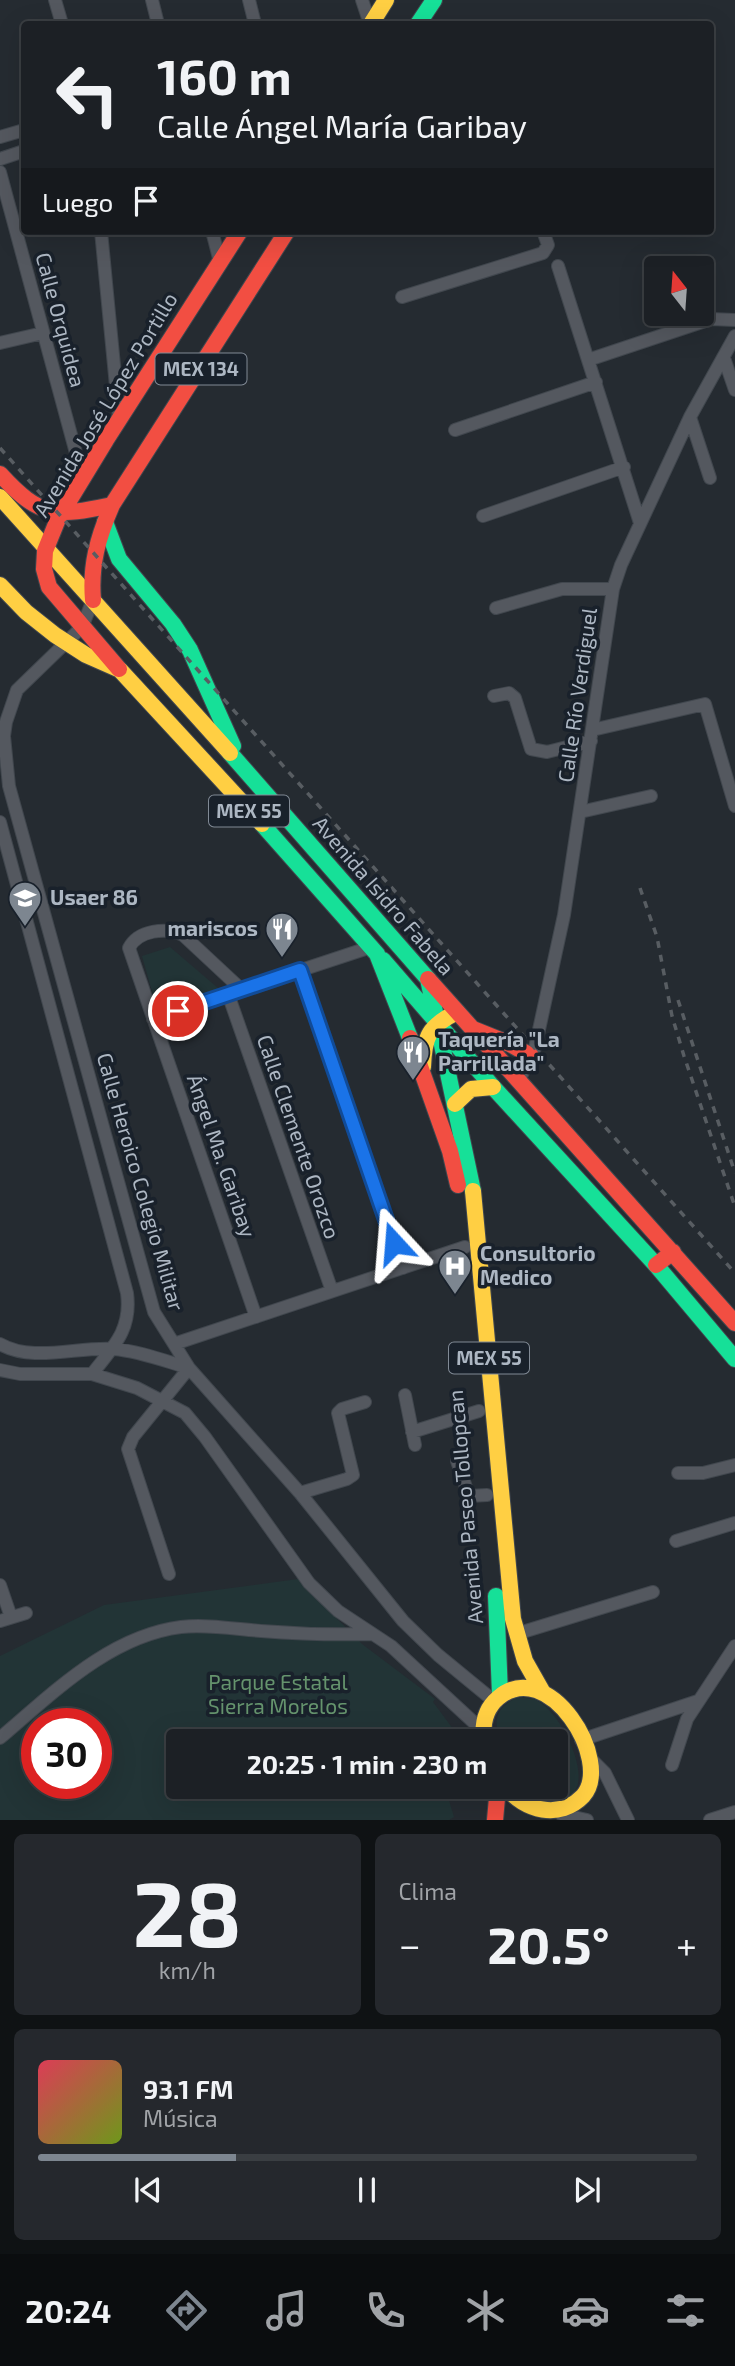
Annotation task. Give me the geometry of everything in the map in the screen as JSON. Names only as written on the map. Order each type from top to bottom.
[{"type":"main road","points":[[372,21],[386,0]]},
{"type":"main road","points":[[420,21],[434,0]]},
{"type":"main road","name":"Avenida José López Portillo","points":[[120,670],[49,587],[44,573],[46,549],[60,514],[75,494],[119,417],[237,235]]},
{"type":"main road","name":"MEX 134","points":[[93,600],[90,575],[92,551],[112,505],[284,235]]},
{"type":"main road","points":[[0,474],[24,501],[38,508],[60,514],[112,505]]},
{"type":"main road","name":"Avenida Isidro Fabela","points":[[0,497],[8,518],[46,549],[93,600],[735,1323]]},
{"type":"main road","points":[[105,522],[119,559],[173,624],[190,650],[241,765]]},
{"type":"main road","name":"Avenida Isidro Fabela","points":[[0,585],[30,616],[67,644],[94,660],[120,670],[287,851],[493,1087],[656,1265],[735,1359]]},
{"type":"main road","name":"Avenida Paseo Tollopcan","points":[[374,950],[394,993],[423,1072],[454,1167],[460,1199],[498,1620],[497,1697]]},
{"type":"main road","name":"Avenida Paseo Tollopcan","points":[[428,979],[473,1192],[516,1634],[525,1661],[542,1691],[558,1702],[589,1759]]},
{"type":"main road","points":[[423,1072],[424,1045],[429,1031],[436,1021],[457,1012]]},
{"type":"main road","points":[[473,1029],[531,1056]]},
{"type":"main road","points":[[456,1104],[471,1089],[493,1087]]},
{"type":"main road","points":[[656,1265],[673,1252]]},
{"type":"main road","points":[[484,1729],[488,1707],[497,1697],[526,1688],[542,1691]]},
{"type":"main road","points":[[514,1799],[539,1818],[560,1814],[575,1806],[586,1794],[592,1775],[589,1759]]},
{"type":"main road","points":[[495,1820],[497,1799]]},
{"type":"street","points":[[55,0],[61,21]]},
{"type":"street","points":[[152,0],[157,21]]},
{"type":"street","points":[[249,0],[255,21]]},
{"type":"street","points":[[362,0],[369,21]]},
{"type":"street","points":[[0,138],[21,131]]},
{"type":"street","points":[[0,159],[21,153]]},
{"type":"street","name":"Calle Orquidea","points":[[0,172],[83,479]]},
{"type":"street","points":[[101,235],[119,417]]},
{"type":"street","points":[[213,235],[220,262]]},
{"type":"street","points":[[402,297],[543,253],[548,245],[544,235]]},
{"type":"street","points":[[558,266],[640,523]]},
{"type":"street","points":[[588,360],[711,319],[735,320]]},
{"type":"street","points":[[0,343],[43,334]]},
{"type":"street","name":"Calle Río Verdiguel","points":[[519,1080],[535,1048],[564,915],[613,589],[640,523],[690,417],[735,336]]},
{"type":"street","points":[[724,358],[735,390]]},
{"type":"street","points":[[455,430],[596,382]]},
{"type":"street","points":[[690,417],[710,478]]},
{"type":"street","points":[[483,516],[624,467]]},
{"type":"street","points":[[8,518],[75,494]]},
{"type":"street","points":[[496,608],[562,589],[613,589]]},
{"type":"street","name":"MEX 134","points":[[82,627],[93,600]]},
{"type":"street","name":"Calle Heroico Colegio Militar","points":[[82,627],[18,690],[6,722],[4,757],[9,786],[154,1312],[189,1368],[300,1493],[403,1621],[438,1656],[497,1697]]},
{"type":"street","points":[[0,697],[18,690]]},
{"type":"street","points":[[494,696],[509,693],[513,695],[531,749],[547,752],[592,735],[705,704],[735,806]]},
{"type":"street","points":[[580,812],[651,796]]},
{"type":"street","name":"Calle Heroico Colegio Militar","points":[[0,822],[129,1306],[123,1334],[92,1374]]},
{"type":"street","name":"Ángel Ma. Garibay","points":[[242,989],[183,935],[166,930],[153,932],[138,937],[128,948],[256,1317]]},
{"type":"street","points":[[153,1019],[300,970],[374,950]]},
{"type":"street","points":[[300,970],[403,1268]]},
{"type":"street","points":[[49,998],[67,993]]},
{"type":"street","name":"Calle Clemente Orozco","points":[[228,994],[332,1292]]},
{"type":"street","points":[[108,1221],[128,1215]]},
{"type":"street","points":[[174,1344],[465,1247]]},
{"type":"street","points":[[0,1344],[20,1352],[112,1348],[189,1368],[133,1437],[128,1449],[169,1574]]},
{"type":"street","points":[[0,1370],[20,1374],[92,1374],[128,1385],[185,1413],[309,1583],[338,1611],[391,1646],[476,1729]]},
{"type":"street","points":[[405,1395],[414,1438],[479,1411]]},
{"type":"street","points":[[300,1493],[348,1479],[352,1475],[338,1413],[342,1409],[365,1402]]},
{"type":"street","points":[[457,1461],[469,1496],[487,1495]]},
{"type":"street","points":[[678,1473],[703,1473],[735,1465]]},
{"type":"street","points":[[676,1541],[735,1523]]},
{"type":"street","points":[[0,1585],[5,1619],[26,1613]]},
{"type":"street","points":[[516,1634],[653,1592]]},
{"type":"street","points":[[0,1738],[87,1667],[111,1652],[166,1630],[202,1626],[311,1634],[374,1634]]},
{"type":"street","points":[[672,1765],[681,1734],[698,1701],[735,1646]]},
{"type":"street","points":[[581,1740],[698,1701]]},
{"type":"street","points":[[589,1759],[605,1773],[628,1820]]},
{"type":"street","points":[[710,1820],[735,1812]]},
{"type":"street","points":[[560,1814],[587,1820]]},
{"type":"green space","points":[[170,947],[218,988],[186,1003],[157,1009],[142,956]]},
{"type":"green space","name":"Parque Estatal Sierra Morelos","points":[[298,1579],[362,1644],[435,1699],[433,1702],[453,1729],[166,1729],[166,1799],[449,1799],[454,1817],[449,1820],[0,1820],[0,1656],[104,1605]]},
{"type":"green space","points":[[517,1697],[534,1699],[543,1704],[562,1729],[498,1729],[498,1715]]},
{"type":"green space","points":[[568,1739],[578,1773],[576,1788],[568,1798]]},
{"type":"green space","points":[[538,1799],[568,1799],[566,1801],[541,1802]]},
{"type":"railway","points":[[0,448],[735,1273]]},
{"type":"railway","points":[[640,888],[657,937],[672,1016],[735,1207]]},
{"type":"railway","points":[[678,1000],[735,1173]]},
{"type":"traffic: fast","points":[[420,21],[434,0]]},
{"type":"traffic: fast","points":[[105,522],[119,559],[173,624],[190,650],[233,746]]},
{"type":"traffic: fast","points":[[230,753],[428,979],[473,1191]]},
{"type":"traffic: fast","points":[[262,824],[377,954],[410,1038]]},
{"type":"traffic: fast","points":[[383,960],[493,1087],[656,1265],[735,1359]]},
{"type":"traffic: fast","points":[[496,1596],[500,1694]]},
{"type":"traffic: slow","points":[[373,21],[386,0]]},
{"type":"traffic: slow","points":[[0,497],[230,753]]},
{"type":"traffic: slow","points":[[0,585],[26,612],[55,635],[86,655],[120,670],[262,824]]},
{"type":"traffic: slow","points":[[423,1067],[430,1033],[440,1022],[457,1012]]},
{"type":"traffic: slow","points":[[455,1104],[471,1089],[493,1087]]},
{"type":"traffic: slow","points":[[473,1191],[513,1619],[525,1661],[542,1691]]},
{"type":"traffic: slow","points":[[484,1729],[490,1707],[498,1698],[517,1688],[537,1690],[555,1701],[571,1718],[583,1738],[590,1760],[590,1780],[583,1796],[564,1808],[553,1810],[532,1807],[519,1799]]},
{"type":"traffic: jam","points":[[119,669],[49,587],[44,569],[45,551],[58,519],[106,440],[237,235]]},
{"type":"traffic: jam","points":[[93,600],[96,551],[112,505],[284,235]]},
{"type":"traffic: jam","points":[[0,474],[26,499],[50,510],[76,511],[112,505]]},
{"type":"traffic: jam","points":[[428,979],[735,1323]]},
{"type":"traffic: jam","points":[[473,1029],[531,1056]]},
{"type":"traffic: jam","points":[[410,1038],[450,1151],[458,1185]]},
{"type":"traffic: jam","points":[[656,1265],[673,1252]]},
{"type":"traffic: jam","points":[[495,1820],[497,1799]]},
{"type":"place","name":"Usaer 86","points":[[25,928]]},
{"type":"place","name":"mariscos","points":[[282,959]]},
{"type":"place","name":"Taquería \"La Parrillada\"","points":[[413,1082]]},
{"type":"place","name":"Consultorio Medico","points":[[455,1296]]},
{"type":"route","points":[[178,1011],[300,970],[394,1243]]}]
